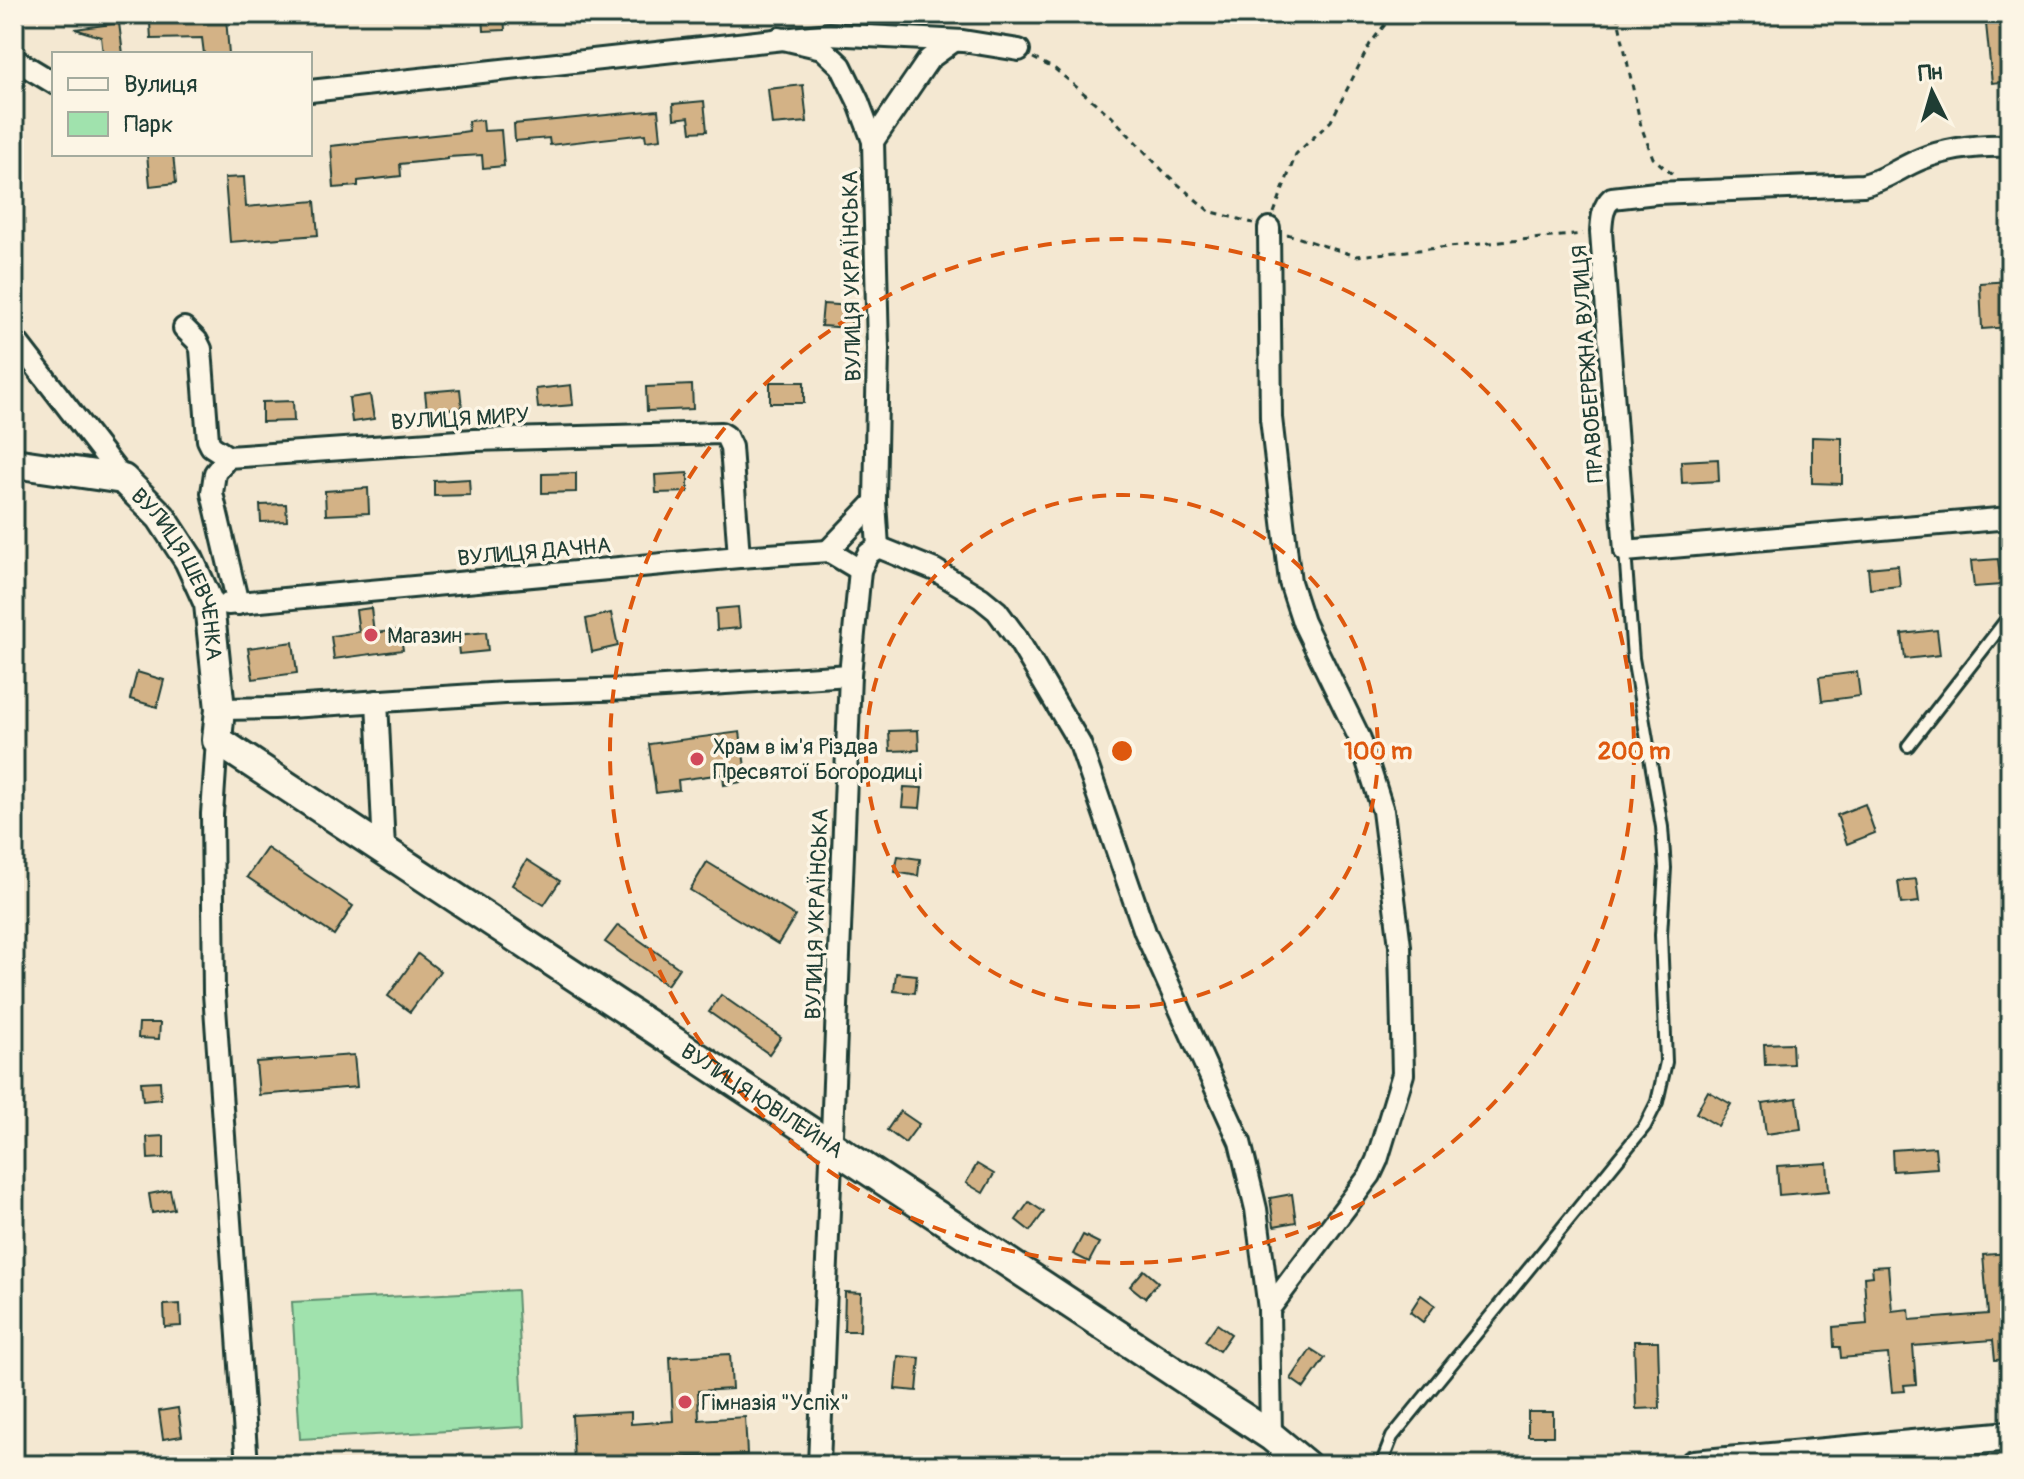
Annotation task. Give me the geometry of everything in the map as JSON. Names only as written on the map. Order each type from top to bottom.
[{"type":"street","name":"ВУЛИЦЯ УКРАЇНСЬКА","points":[[312,91],[829,34],[993,44],[1019,50]]},
{"type":"street","name":"ВУЛИЦЯ УКРАЇНСЬКА","points":[[779,38],[822,48],[841,66],[873,141],[878,349],[875,502],[878,547]]},
{"type":"street","points":[[909,38],[915,78]]},
{"type":"street","points":[[873,141],[929,59],[954,41]]},
{"type":"street","points":[[14,59],[52,82]]},
{"type":"street","name":"ПРАВОБЕРЕЖНА ВУЛИЦЯ","points":[[1625,551],[1601,232],[1606,203],[1612,198],[1694,191],[1863,185],[1942,152],[2010,146]]},
{"type":"street","points":[[1269,228],[1271,418],[1290,582],[1303,622],[1360,739],[1383,811],[1400,946],[1403,1074],[1370,1175],[1269,1309]]},
{"type":"street","points":[[184,328],[201,349],[208,440],[211,446],[228,457],[215,473],[212,493],[238,604]]},
{"type":"street","points":[[14,338],[123,479]]},
{"type":"street","name":"ВУЛИЦЯ МИРУ","points":[[228,457],[474,440],[721,433],[731,447],[739,557]]},
{"type":"street","name":"ВУЛИЦЯ ШЕВЧЕНКА","points":[[14,463],[123,479],[161,517],[189,560],[209,604],[220,709],[217,740]]},
{"type":"street","points":[[875,502],[828,551],[860,570],[868,554],[878,547],[935,570],[981,598],[997,611],[1017,638],[1080,744],[1145,932],[1240,1142],[1256,1209],[1269,1309],[1271,1436]]},
{"type":"street","points":[[1625,551],[2010,518]]},
{"type":"street","name":"ВУЛИЦЯ ДАЧНА","points":[[209,604],[238,604],[828,551]]},
{"type":"street","name":"ВУЛИЦЯ УКРАЇНСЬКА","points":[[819,1465],[850,675],[860,570]]},
{"type":"street","points":[[220,709],[850,675]]},
{"type":"street","points":[[377,701],[384,849]]},
{"type":"street","points":[[217,740],[212,814],[214,993],[247,1465]]},
{"type":"street","name":"ВУЛИЦЯ ЮВІЛЕЙНА","points":[[217,740],[1271,1436],[1306,1465]]},
{"type":"street","points":[[1694,1465],[2010,1436]]},
{"type":"lane","points":[[1381,1465],[1392,1437],[1645,1126],[1657,1102],[1666,1062],[1661,966],[1665,868],[1662,827],[1633,658],[1625,551]]},
{"type":"lane","points":[[1908,746],[2010,615]]},
{"type":"path","points":[[1269,228],[1296,154],[1331,121],[1370,44],[1393,14]]},
{"type":"path","points":[[1617,14],[1641,126],[1653,158],[1694,191]]},
{"type":"path","points":[[1019,50],[1055,69],[1112,117],[1165,173],[1209,211],[1356,256],[1601,232]]},
{"type":"green space","points":[[517,1290],[524,1427],[300,1439],[292,1302]]},
{"type":"building","points":[[483,14],[504,14],[505,30],[484,31]]},
{"type":"building","points":[[1985,14],[2010,14],[2010,81],[1992,83]]},
{"type":"building","points":[[226,18],[229,52],[204,52],[202,38],[151,39],[150,23]]},
{"type":"building","points":[[119,23],[123,52],[103,52],[101,37],[75,29]]},
{"type":"building","points":[[803,85],[807,122],[772,125],[768,89]]},
{"type":"building","points":[[704,101],[707,131],[691,132],[689,117],[674,119],[673,104]]},
{"type":"building","points":[[658,110],[661,139],[646,141],[645,134],[550,145],[549,138],[515,141],[514,124]]},
{"type":"building","points":[[483,120],[484,131],[501,130],[504,166],[483,168],[482,155],[448,157],[400,164],[401,176],[358,181],[358,186],[334,188],[331,146],[469,131],[468,121]]},
{"type":"building","points":[[147,156],[173,156],[176,183],[150,186]]},
{"type":"building","points":[[244,177],[246,207],[315,201],[318,235],[230,242],[225,178]]},
{"type":"building","points":[[2010,281],[2010,327],[1982,329],[1980,283]]},
{"type":"building","points":[[823,304],[853,306],[851,328],[821,326]]},
{"type":"building","points":[[770,382],[804,382],[804,403],[770,403]]},
{"type":"building","points":[[571,385],[573,405],[538,408],[536,389]]},
{"type":"building","points":[[692,385],[693,409],[647,411],[646,387]]},
{"type":"building","points":[[460,389],[462,408],[427,411],[425,392]]},
{"type":"building","points":[[370,395],[374,419],[352,422],[349,398]]},
{"type":"building","points":[[293,401],[294,421],[262,422],[262,402]]},
{"type":"building","points":[[1812,437],[1842,438],[1842,484],[1812,483]]},
{"type":"building","points":[[1718,459],[1719,481],[1682,483],[1681,461]]},
{"type":"building","points":[[576,473],[576,492],[542,493],[542,474]]},
{"type":"building","points":[[688,473],[688,492],[656,493],[655,475]]},
{"type":"building","points":[[469,479],[470,495],[434,496],[434,481]]},
{"type":"building","points":[[368,488],[369,513],[326,515],[325,491]]},
{"type":"building","points":[[286,504],[287,521],[261,522],[260,505]]},
{"type":"building","points":[[1998,559],[2001,585],[1974,587],[1971,561]]},
{"type":"building","points":[[1898,565],[1900,586],[1870,589],[1868,568]]},
{"type":"building","points":[[738,607],[740,628],[717,630],[716,609]]},
{"type":"building","name":"Магазин","points":[[371,608],[374,633],[400,630],[403,650],[334,659],[331,636],[359,632],[356,610]]},
{"type":"building","points":[[611,613],[618,646],[592,652],[586,619]]},
{"type":"building","points":[[1937,630],[1940,655],[1905,659],[1902,634]]},
{"type":"building","points":[[486,632],[488,651],[459,654],[457,635]]},
{"type":"building","points":[[293,642],[297,673],[253,679],[248,648]]},
{"type":"building","points":[[137,672],[164,680],[157,707],[130,699]]},
{"type":"building","points":[[1857,672],[1860,696],[1822,701],[1819,677]]},
{"type":"building","points":[[918,730],[919,750],[890,751],[889,731]]},
{"type":"building","name":"Храм в ім'я Різдва Пресвятої Богородиці","points":[[740,732],[747,781],[724,785],[723,774],[678,780],[679,790],[656,793],[649,744]]},
{"type":"building","points":[[904,787],[922,788],[920,808],[902,807]]},
{"type":"building","points":[[1865,804],[1875,833],[1847,844],[1837,815]]},
{"type":"building","points":[[267,848],[353,906],[334,935],[247,877]]},
{"type":"building","points":[[898,856],[920,859],[918,876],[895,872]]},
{"type":"building","points":[[527,860],[560,881],[544,905],[512,885]]},
{"type":"building","points":[[707,862],[795,916],[778,944],[690,890]]},
{"type":"building","points":[[1916,879],[1919,902],[1901,904],[1898,881]]},
{"type":"building","points":[[618,925],[679,968],[667,985],[605,942]]},
{"type":"building","points":[[418,954],[440,971],[410,1012],[388,996]]},
{"type":"building","points":[[896,973],[917,975],[915,993],[894,991]]},
{"type":"building","points":[[721,995],[781,1037],[769,1054],[709,1012]]},
{"type":"building","points":[[139,1023],[160,1023],[159,1039],[138,1038]]},
{"type":"building","points":[[1792,1043],[1793,1064],[1765,1065],[1764,1044]]},
{"type":"building","points":[[354,1055],[357,1087],[259,1095],[256,1062]]},
{"type":"building","points":[[160,1081],[161,1099],[143,1101],[141,1082]]},
{"type":"building","points":[[1708,1091],[1731,1104],[1718,1126],[1696,1113]]},
{"type":"building","points":[[1797,1098],[1801,1129],[1766,1134],[1762,1103]]},
{"type":"building","points":[[900,1111],[919,1124],[905,1143],[887,1130]]},
{"type":"building","points":[[164,1136],[164,1158],[148,1159],[147,1137]]},
{"type":"building","points":[[1935,1147],[1937,1168],[1893,1171],[1892,1150]]},
{"type":"building","points":[[1827,1163],[1829,1191],[1779,1195],[1777,1166]]},
{"type":"building","points":[[977,1164],[994,1174],[983,1193],[966,1183]]},
{"type":"building","points":[[170,1190],[174,1209],[152,1213],[149,1194]]},
{"type":"building","points":[[1292,1194],[1296,1222],[1274,1226],[1270,1198]]},
{"type":"building","points":[[1029,1202],[1044,1212],[1030,1231],[1016,1220]]},
{"type":"building","points":[[1083,1235],[1099,1243],[1089,1262],[1073,1254]]},
{"type":"building","points":[[2010,1253],[2010,1359],[1995,1360],[1993,1340],[1913,1346],[1916,1384],[1904,1385],[1905,1391],[1892,1392],[1888,1354],[1841,1358],[1840,1347],[1834,1347],[1833,1327],[1867,1324],[1864,1277],[1873,1276],[1872,1267],[1888,1266],[1892,1311],[1909,1309],[1910,1320],[1988,1314],[1983,1255]]},
{"type":"building","points":[[1144,1270],[1158,1282],[1145,1298],[1130,1286]]},
{"type":"building","points":[[845,1292],[861,1293],[860,1331],[844,1331]]},
{"type":"building","points":[[1421,1295],[1435,1305],[1423,1322],[1410,1312]]},
{"type":"building","points":[[180,1304],[181,1326],[165,1327],[164,1305]]},
{"type":"building","points":[[1217,1324],[1231,1334],[1219,1351],[1205,1341]]},
{"type":"building","points":[[1634,1341],[1658,1341],[1660,1408],[1636,1409]]},
{"type":"building","points":[[1311,1349],[1325,1358],[1304,1388],[1291,1379]]},
{"type":"building","name":"Гімназія \"Успіх\"","points":[[730,1354],[732,1389],[698,1391],[699,1420],[745,1417],[747,1454],[574,1463],[572,1415],[631,1412],[631,1424],[673,1421],[670,1357]]},
{"type":"building","points":[[898,1356],[920,1358],[917,1391],[895,1389]]},
{"type":"building","points":[[178,1408],[182,1436],[163,1439],[159,1411]]},
{"type":"building","points":[[1528,1412],[1553,1412],[1553,1436],[1528,1436]]},
{"type":"place","name":"Магазин","points":[[371,635]]},
{"type":"place","name":"Храм в ім'я Різдва Пресвятої Богородиці","points":[[697,759]]},
{"type":"place","name":"Гімназія \"Успіх\"","points":[[685,1402]]}]
